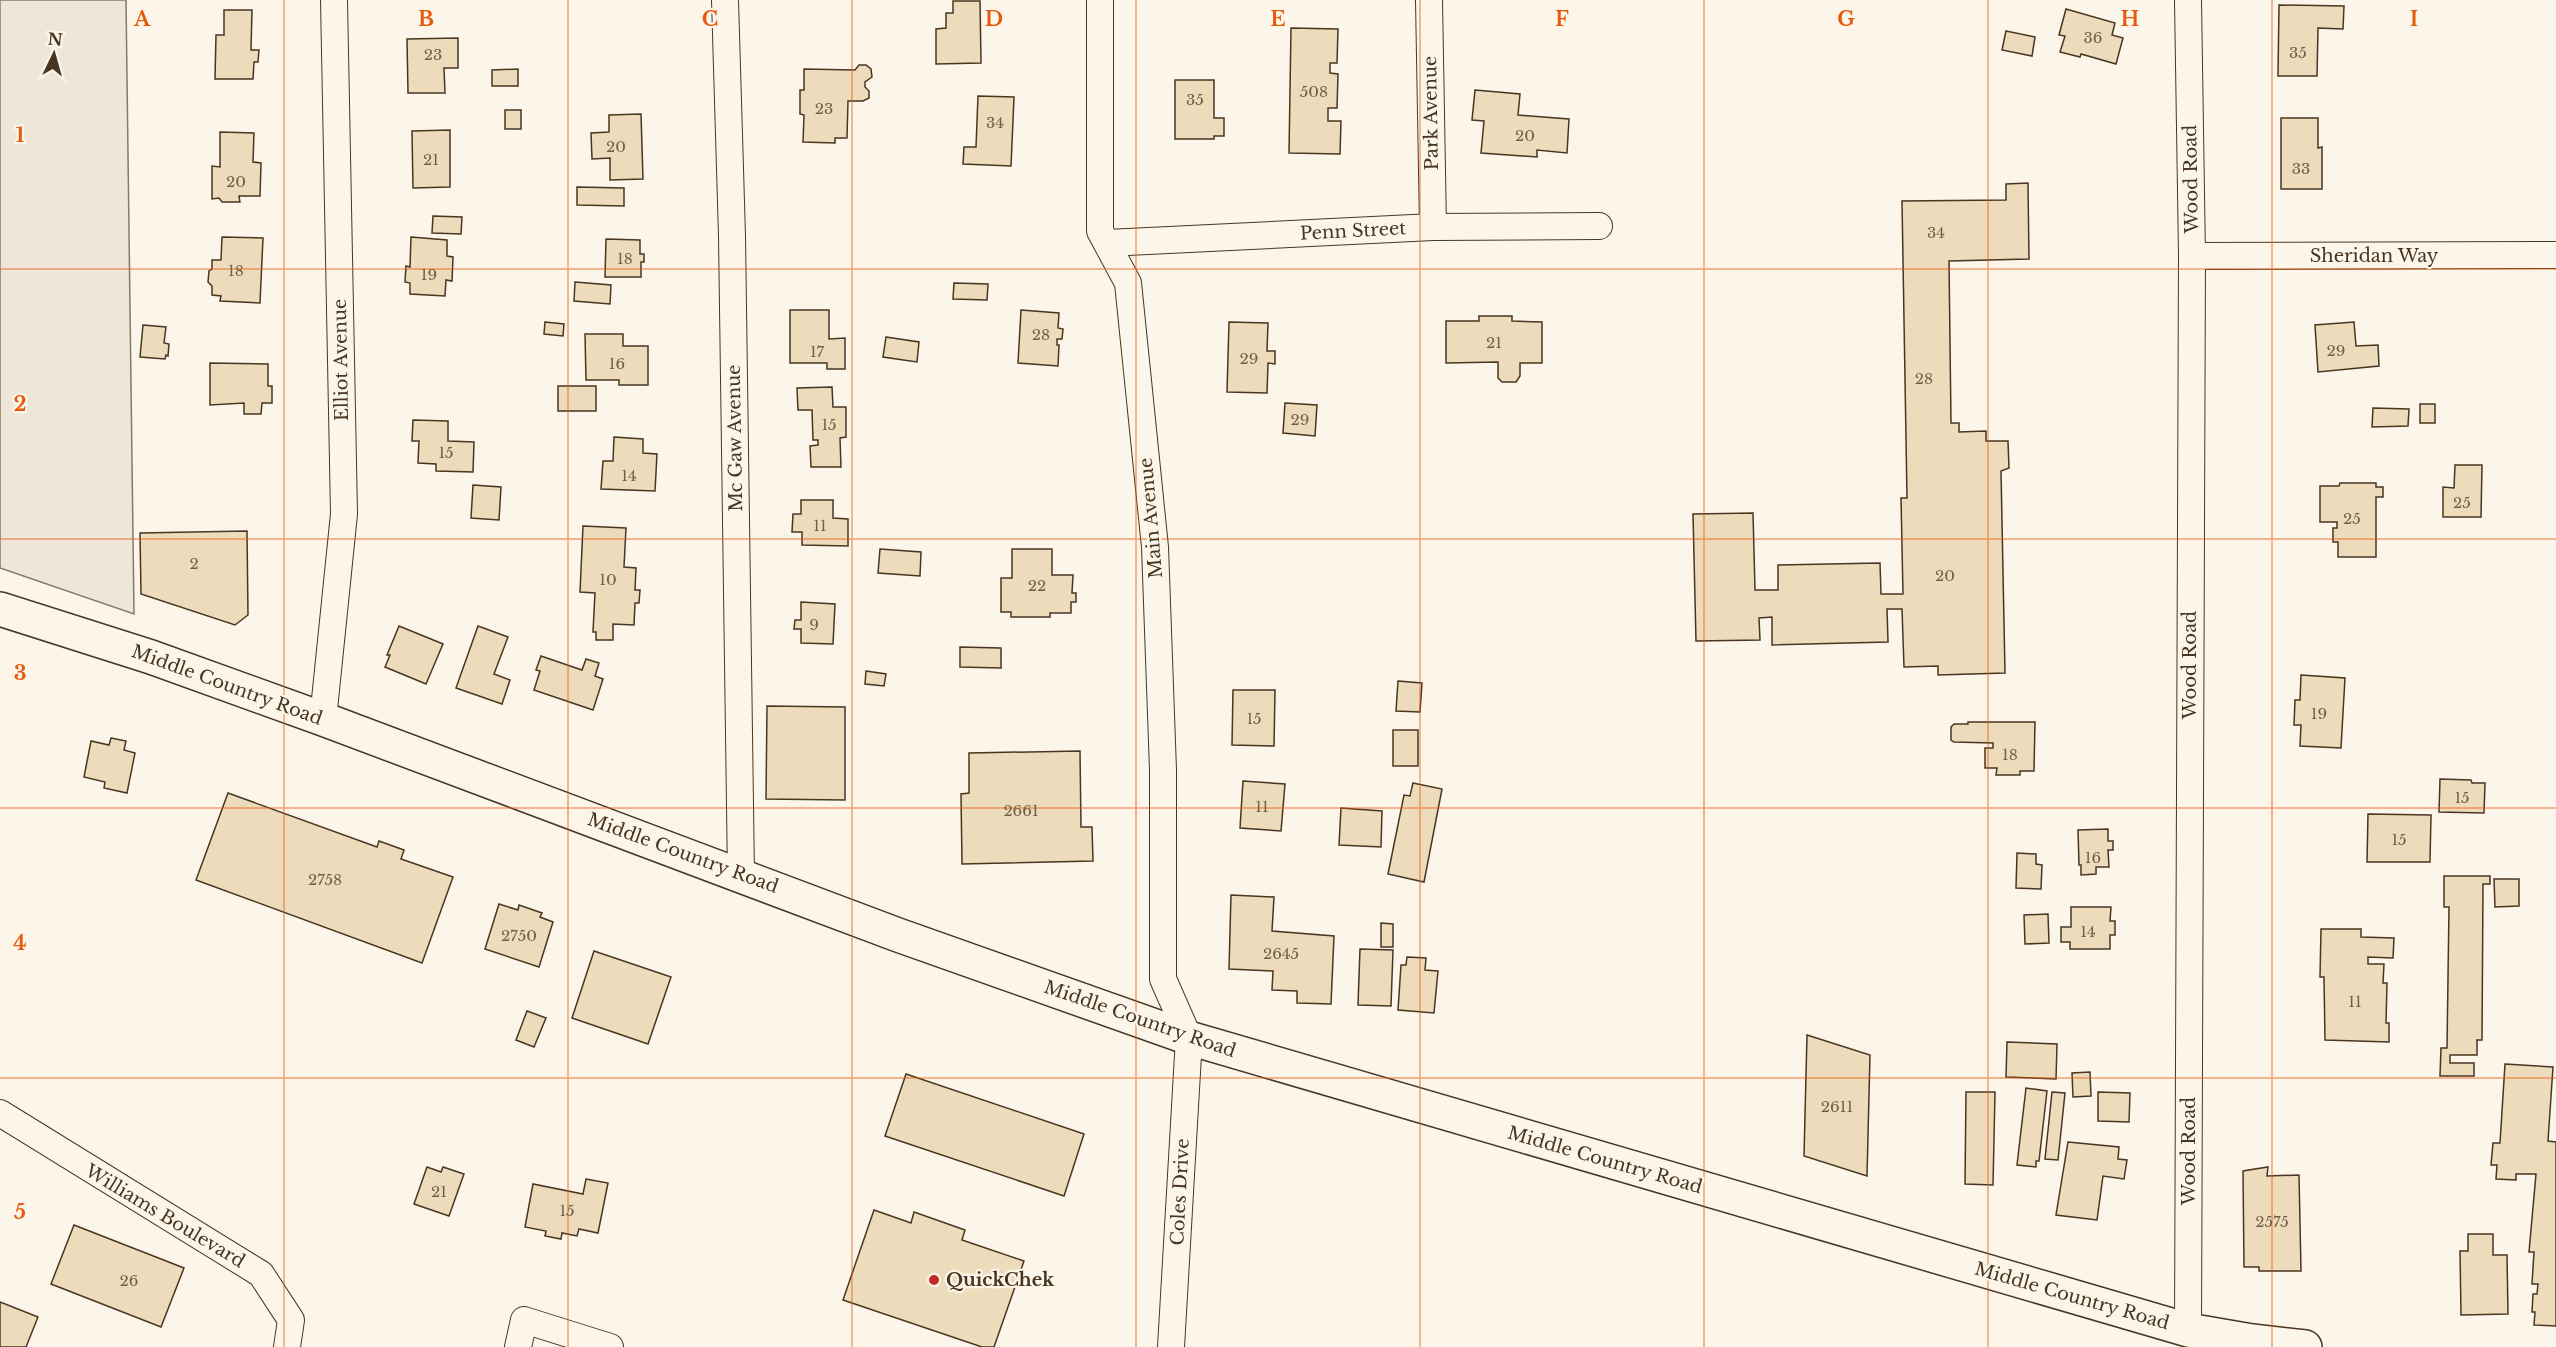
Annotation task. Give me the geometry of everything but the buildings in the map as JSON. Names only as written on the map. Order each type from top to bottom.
[{"type":"main road","name":"Middle Country Road","points":[[0,609],[151,657],[323,719],[898,935],[1189,1038],[2188,1330],[2252,1344],[2305,1347]]},
{"type":"street","name":"Elliot Avenue","points":[[323,719],[344,514],[334,0]]},
{"type":"street","name":"Mc Gaw Avenue","points":[[725,0],[732,236],[741,876]]},
{"type":"street","name":"Main Avenue","points":[[1100,0],[1100,231],[1128,283],[1155,547],[1163,770],[1162,979],[1189,1038]]},
{"type":"street","name":"Park Avenue","points":[[1429,0],[1433,227]]},
{"type":"street","name":"Wood Road","points":[[2188,0],[2192,256],[2188,1330]]},
{"type":"street","name":"Penn Street","points":[[1107,243],[1433,227],[1599,226]]},
{"type":"street","name":"Sheridan Way","points":[[2192,256],[2556,255]]},
{"type":"street","name":"Coles Drive","points":[[1171,1347],[1189,1038]]},
{"type":"street","name":"Williams Boulevard","points":[[0,1113],[261,1274],[291,1320],[287,1347]]},
{"type":"street","points":[[518,1347],[524,1320],[610,1347]]},
{"type":"shaded area","points":[[0,0],[126,0],[134,614],[0,568]]},
{"type":"place","name":"QuickChek","points":[[934,1280]]}]
